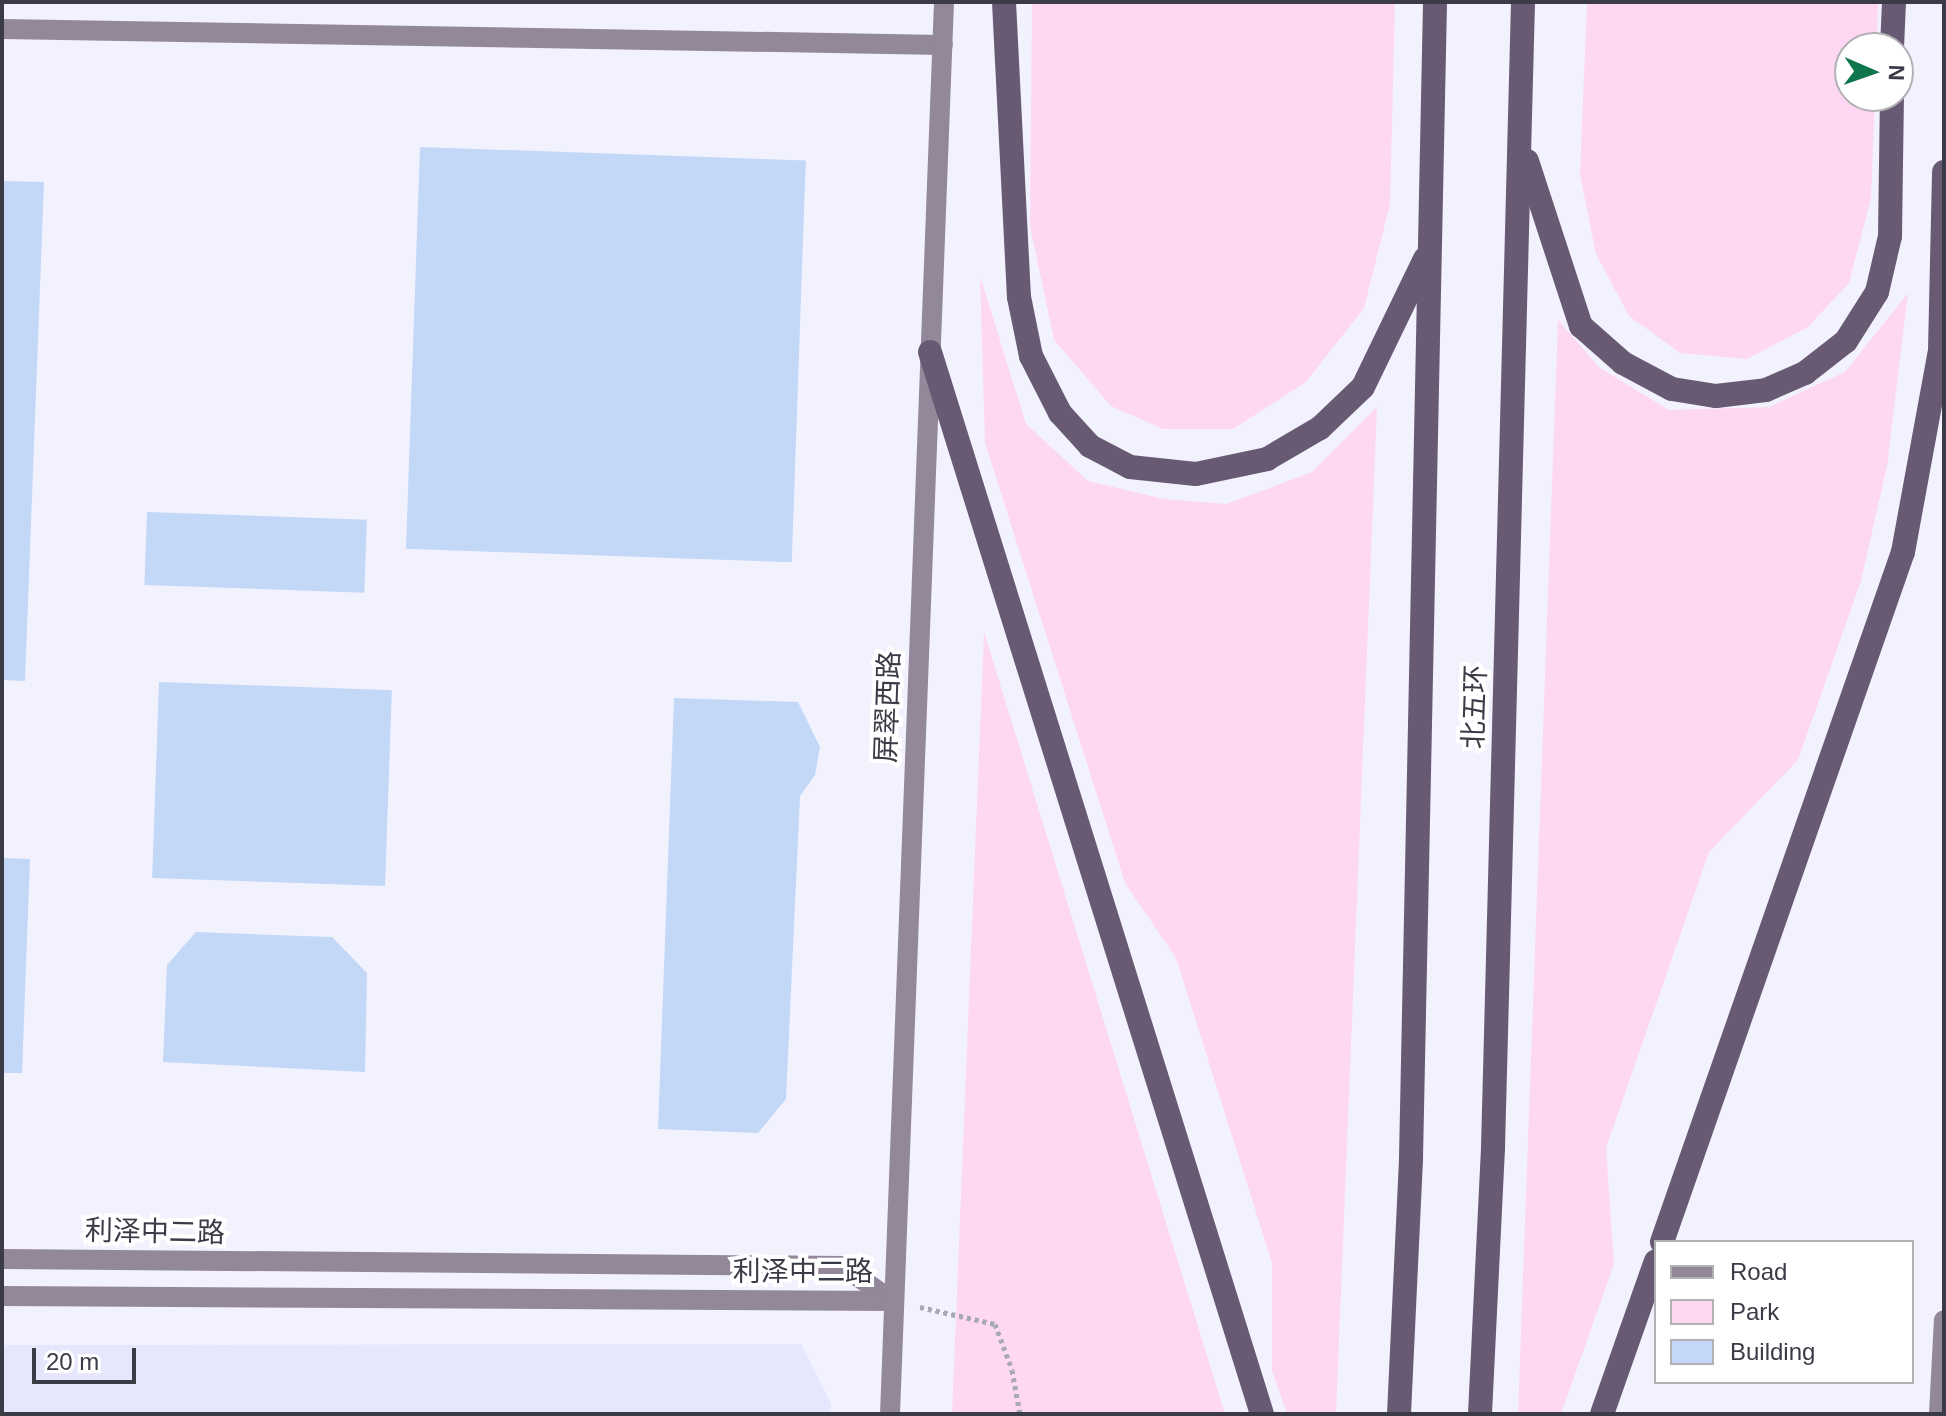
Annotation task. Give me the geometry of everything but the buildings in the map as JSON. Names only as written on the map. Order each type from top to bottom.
[{"type":"highway","points":[[1004,2],[1019,297],[1031,356],[1060,413],[1090,446],[1130,467],[1196,474],[1267,459],[1320,428],[1363,387],[1428,253]]},
{"type":"highway","name":"北五环","points":[[1399,1414],[1411,1158],[1435,2]]},
{"type":"highway","name":"北五环","points":[[1480,1414],[1493,1148],[1523,2]]},
{"type":"highway","points":[[1893,32],[1894,2]]},
{"type":"highway","points":[[1520,138],[1581,326],[1623,363],[1672,389],[1716,396],[1766,390],[1805,373],[1846,341],[1877,292],[1890,236],[1892,112]]},
{"type":"highway","points":[[1663,1240],[1903,552],[1940,350],[1944,172]]},
{"type":"highway","points":[[930,352],[1262,1414]]},
{"type":"highway","points":[[1602,1414],[1654,1267]]},
{"type":"street","name":"屏翠西路","points":[[890,1414],[944,2]]},
{"type":"street","points":[[2,29],[943,45]]},
{"type":"street","name":"利泽中二路","points":[[2,1259],[842,1266],[893,1301]]},
{"type":"street","name":"利泽中二路","points":[[2,1296],[893,1301]]},
{"type":"street","points":[[1939,1414],[1944,1320]]},
{"type":"path","points":[[893,1301],[995,1324],[1012,1370],[1020,1414]]},
{"type":"shaded area","points":[[801,1344],[831,1404],[831,1414],[2,1414],[2,1345]]},
{"type":"green space","points":[[1032,2],[1395,2],[1390,204],[1364,308],[1306,382],[1233,429],[1163,429],[1111,406],[1054,340],[1030,226]]},
{"type":"green space","points":[[1587,2],[1878,2],[1877,32],[1834,32],[1834,112],[1874,112],[1871,198],[1849,283],[1808,327],[1747,359],[1680,353],[1629,316],[1596,254],[1580,174]]},
{"type":"green space","points":[[980,276],[1026,424],[1088,481],[1164,499],[1226,504],[1312,472],[1377,407],[1336,1414],[1287,1414],[1272,1371],[1272,1263],[1176,958],[1125,883],[985,443]]},
{"type":"green space","points":[[1908,293],[1887,466],[1861,581],[1798,760],[1709,852],[1606,1148],[1614,1264],[1561,1414],[1518,1414],[1558,320],[1600,368],[1669,410],[1769,407],[1845,372]]},
{"type":"green space","points":[[984,632],[1225,1414],[952,1414]]}]
